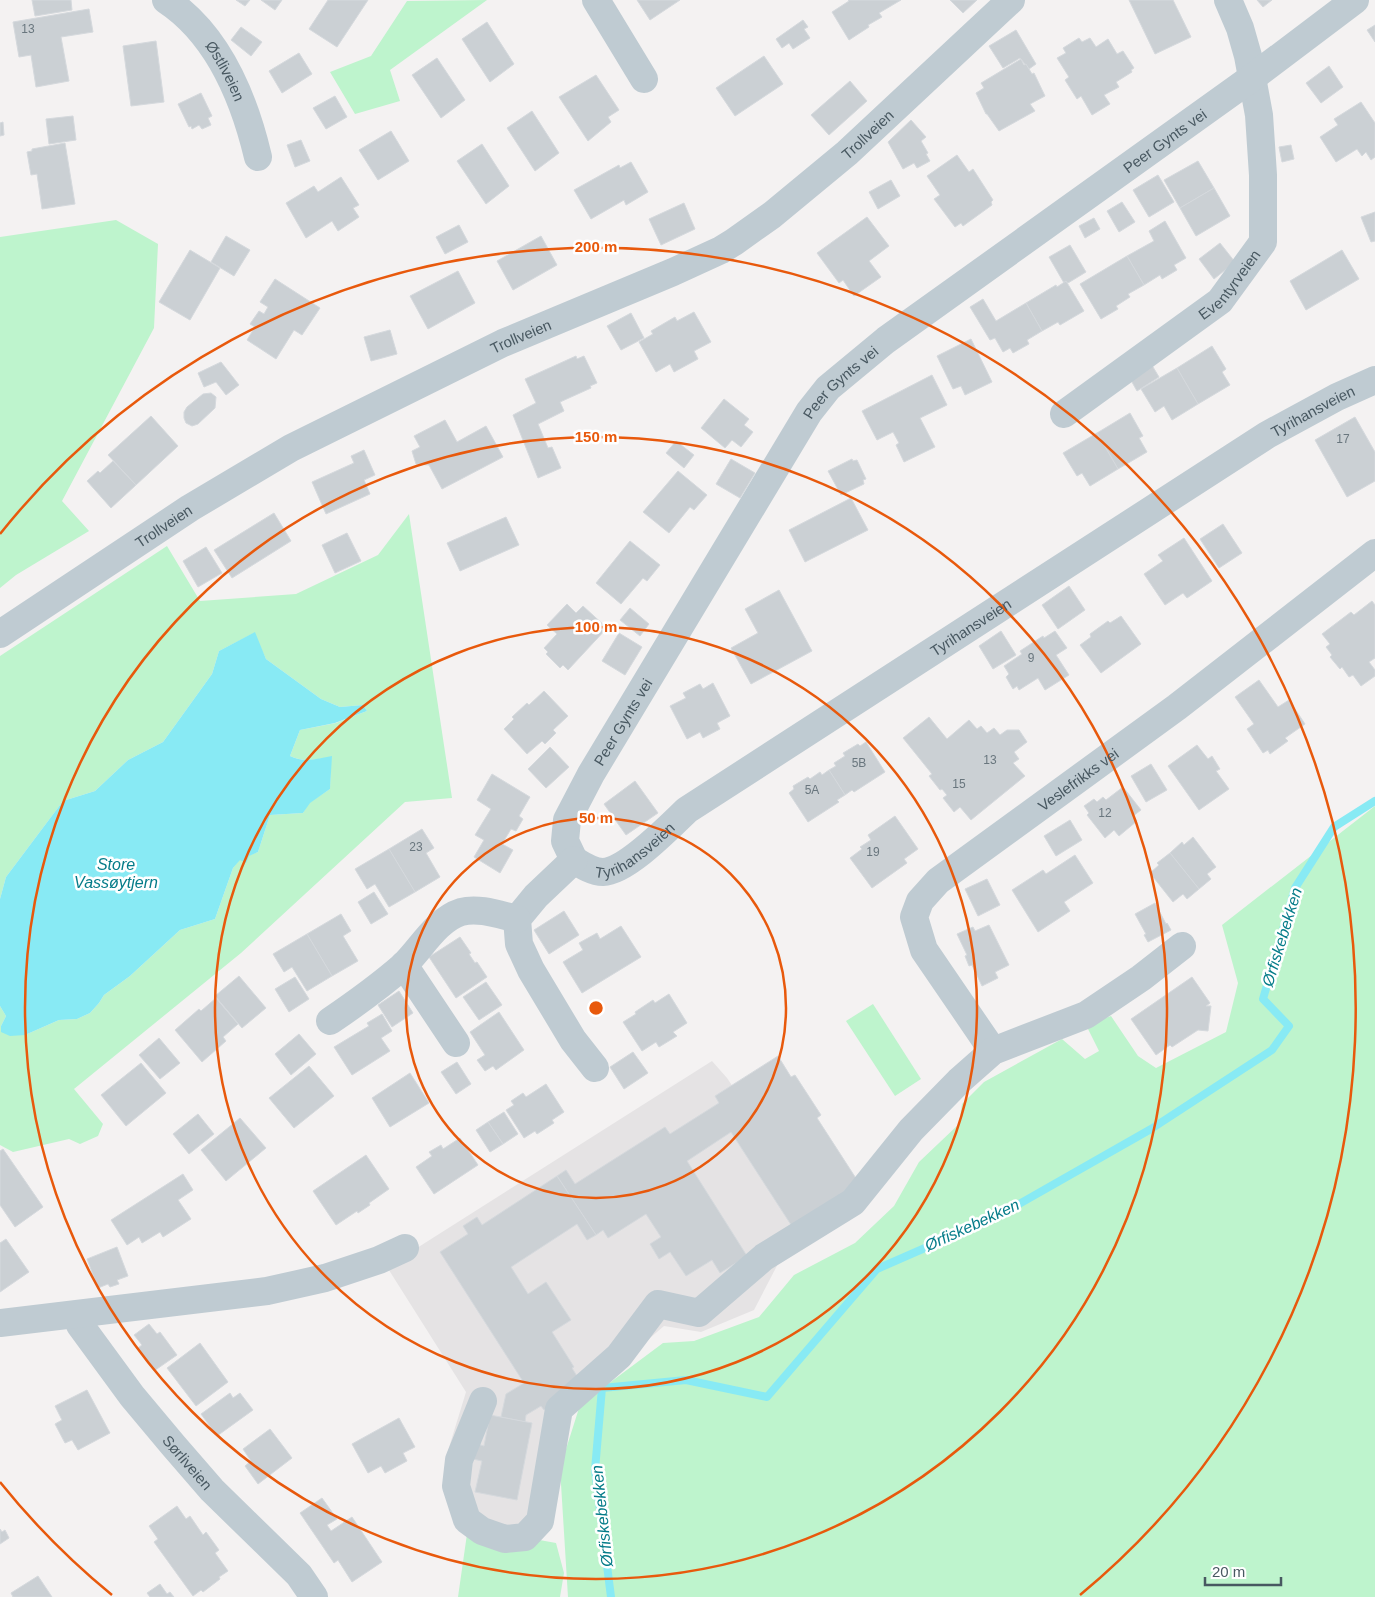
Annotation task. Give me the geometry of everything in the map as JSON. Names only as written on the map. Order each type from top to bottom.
[{"type":"street","name":"Østliveien","points":[[166,0],[183,12],[209,41],[236,89],[252,133],[258,157]]},
{"type":"street","points":[[596,0],[644,79]]},
{"type":"street","name":"Trollveien","points":[[0,634],[190,508],[291,448],[503,343],[680,269],[734,242],[786,204],[847,153],[1011,0]]},
{"type":"street","name":"Eventyrveien","points":[[1064,414],[1220,301],[1262,242],[1263,175],[1259,115],[1253,77],[1240,28],[1228,0]]},
{"type":"street","name":"Peer Gynts vei","points":[[574,860],[565,841],[567,820],[587,782],[818,399],[844,373],[886,340],[1253,77],[1355,0]]},
{"type":"street","name":"Tyrihansveien","points":[[574,860],[587,868],[602,872],[618,868],[633,858],[687,810],[1251,446],[1337,397],[1375,380]]},
{"type":"street","name":"Veslefrikks vei","points":[[993,1052],[924,950],[914,917],[920,901],[938,881],[1176,707],[1375,553]]},
{"type":"street","points":[[574,860],[536,896],[518,918],[519,944],[531,970],[574,1040],[595,1068]]},
{"type":"street","points":[[330,1022],[404,965],[441,925],[459,913],[474,910],[518,918]]},
{"type":"street","points":[[483,1401],[459,1460],[456,1486],[467,1520],[482,1531],[505,1539],[525,1537],[540,1521],[559,1409],[619,1356],[658,1304],[699,1313],[764,1257],[853,1202],[910,1130],[959,1081],[993,1052],[1086,1015],[1141,978],[1182,946]]},
{"type":"street","points":[[404,965],[456,1043]]},
{"type":"street","points":[[0,1323],[267,1291],[325,1278],[379,1260],[405,1248]]},
{"type":"street","name":"Sørliveien","points":[[77,1315],[80,1325],[132,1396],[173,1445],[212,1490],[299,1575],[314,1597]]},
{"type":"shaded area","points":[[712,1061],[727,1078],[810,1202],[754,1310],[701,1332],[664,1326],[573,1404],[537,1540],[468,1527],[447,1454],[466,1392],[387,1267]]},
{"type":"green space","points":[[487,0],[390,70],[400,101],[355,114],[330,72],[371,56],[407,1]]},
{"type":"green space","points":[[116,220],[158,244],[154,328],[62,501],[89,531],[16,575],[0,588],[0,237]]},
{"type":"green space","points":[[409,514],[452,798],[405,802],[241,953],[74,1089],[103,1124],[98,1136],[80,1144],[69,1139],[13,1152],[0,1145],[0,1006],[6,1016],[1,1026],[25,1035],[59,1020],[77,1019],[90,1013],[104,995],[130,976],[180,930],[215,919],[233,868],[240,859],[258,852],[270,815],[303,813],[309,803],[330,789],[331,757],[305,760],[290,756],[300,730],[336,723],[367,711],[363,705],[340,707],[321,699],[266,659],[254,633],[219,651],[212,674],[163,742],[128,760],[95,791],[63,801],[6,877],[0,899],[0,656],[167,546],[200,601],[296,594],[378,555]]},
{"type":"green space","points":[[1375,806],[1375,1597],[568,1597],[560,1468],[580,1405],[663,1343],[694,1341],[759,1317],[794,1275],[855,1243],[894,1206],[919,1162],[959,1124],[962,1104],[984,1082],[1062,1039],[1085,1059],[1099,1051],[1088,1029],[1097,1021],[1111,1016],[1138,1056],[1156,1068],[1226,1032],[1238,983],[1222,925]]},
{"type":"green space","points":[[873,1004],[921,1079],[895,1096],[846,1021]]},
{"type":"green space","points":[[468,1527],[556,1543],[564,1573],[560,1597],[458,1597]]},
{"type":"water","name":"Store Vassøytjern","points":[[255,632],[266,659],[321,699],[340,707],[363,705],[367,711],[335,723],[300,730],[290,756],[305,760],[332,756],[330,789],[310,803],[303,813],[270,815],[258,852],[249,856],[246,863],[240,860],[233,868],[215,919],[180,930],[130,976],[104,995],[90,1013],[77,1019],[59,1020],[25,1035],[10,1036],[1,1032],[1,1026],[6,1016],[0,1006],[0,899],[6,877],[63,801],[95,791],[128,760],[163,742],[212,674],[219,651]]},
{"type":"building","points":[[32,0],[71,0],[72,10],[35,16]]},
{"type":"building","points":[[236,0],[250,0],[245,6]]},
{"type":"building","points":[[261,0],[282,0],[275,10]]},
{"type":"building","points":[[328,0],[368,0],[337,47],[309,29]]},
{"type":"building","points":[[637,0],[680,0],[650,20]]},
{"type":"building","points":[[848,0],[901,0],[879,13],[882,17],[849,40],[832,12]]},
{"type":"building","points":[[950,0],[977,0],[963,13]]},
{"type":"building","points":[[1129,0],[1173,0],[1191,37],[1155,54]]},
{"type":"building","points":[[1257,0],[1272,0],[1263,7]]},
{"type":"building","points":[[89,9],[93,32],[61,37],[69,81],[36,87],[31,55],[19,57],[13,22]]},
{"type":"building","points":[[803,20],[808,27],[804,29],[810,38],[793,49],[789,43],[782,48],[776,39]]},
{"type":"building","points":[[487,22],[514,64],[490,82],[462,39]]},
{"type":"building","points":[[1375,25],[1375,42],[1367,30]]},
{"type":"building","points":[[241,27],[262,42],[251,56],[231,40]]},
{"type":"building","points":[[1016,30],[1036,64],[1029,69],[1020,58],[1003,68],[989,46]]},
{"type":"building","points":[[1079,38],[1082,42],[1090,38],[1096,47],[1108,39],[1117,54],[1123,51],[1134,68],[1131,70],[1132,72],[1116,82],[1119,87],[1104,95],[1110,104],[1092,115],[1081,96],[1077,99],[1065,80],[1069,77],[1057,58],[1066,53],[1063,48]]},
{"type":"building","points":[[156,41],[164,102],[131,106],[123,46]]},
{"type":"building","points":[[299,53],[312,74],[282,93],[269,71]]},
{"type":"building","points":[[764,56],[783,84],[735,116],[716,88]]},
{"type":"building","points":[[437,58],[465,100],[441,118],[412,75]]},
{"type":"building","points":[[1021,59],[1032,74],[1034,73],[1045,96],[1030,104],[1035,111],[999,131],[986,114],[976,93],[984,88],[981,83]]},
{"type":"building","points":[[1329,66],[1343,87],[1321,103],[1306,83]]},
{"type":"building","points":[[596,75],[619,110],[608,117],[611,122],[588,141],[559,97]]},
{"type":"building","points":[[850,81],[867,101],[829,135],[811,115]]},
{"type":"building","points":[[201,93],[212,116],[208,118],[211,125],[202,129],[199,125],[192,129],[191,126],[189,127],[178,104]]},
{"type":"building","points":[[335,96],[347,117],[326,129],[313,108]]},
{"type":"building","points":[[1361,102],[1375,123],[1375,157],[1371,160],[1366,152],[1362,156],[1357,149],[1336,162],[1320,137],[1338,125],[1334,119]]},
{"type":"building","points":[[532,111],[559,153],[535,171],[507,128]]},
{"type":"building","points":[[73,116],[76,140],[49,144],[46,119]]},
{"type":"building","points":[[911,120],[926,137],[921,141],[930,161],[917,168],[914,163],[903,169],[888,142]]},
{"type":"building","points":[[3,122],[4,135],[0,136],[0,123]]},
{"type":"building","points":[[391,131],[409,161],[378,180],[359,150]]},
{"type":"building","points":[[301,140],[310,161],[295,167],[287,145]]},
{"type":"building","points":[[65,143],[75,204],[42,209],[37,174],[31,175],[27,152],[32,151],[32,149]]},
{"type":"building","points":[[482,144],[509,186],[486,204],[457,161]]},
{"type":"building","points":[[1291,145],[1294,159],[1282,162],[1279,147]]},
{"type":"building","points":[[957,155],[969,172],[973,169],[993,200],[991,202],[992,205],[963,226],[961,223],[955,227],[934,199],[940,195],[927,176]]},
{"type":"building","points":[[1198,161],[1214,188],[1180,208],[1164,180]]},
{"type":"building","points":[[631,162],[648,192],[626,205],[624,200],[591,219],[574,190],[619,165],[620,168]]},
{"type":"building","points":[[1158,175],[1174,202],[1149,217],[1133,190]]},
{"type":"building","points":[[341,177],[359,205],[353,208],[359,217],[338,231],[332,221],[306,238],[286,203],[314,186],[318,192]]},
{"type":"building","points":[[891,180],[900,196],[878,209],[869,192]]},
{"type":"building","points":[[1214,188],[1230,216],[1196,236],[1180,208]]},
{"type":"building","points":[[1122,202],[1135,222],[1119,232],[1107,211]]},
{"type":"building","points":[[684,203],[695,229],[661,245],[649,219]]},
{"type":"building","points":[[1375,212],[1375,241],[1371,242],[1361,217]]},
{"type":"building","points":[[867,217],[889,246],[869,261],[881,277],[854,296],[843,280],[839,283],[817,253]]},
{"type":"building","points":[[1094,218],[1100,229],[1085,238],[1079,226]]},
{"type":"building","points":[[1165,221],[1186,258],[1174,265],[1177,270],[1162,279],[1160,275],[1144,285],[1127,256],[1154,241],[1149,231]]},
{"type":"building","points":[[459,225],[468,242],[445,254],[436,237]]},
{"type":"building","points":[[226,236],[250,250],[234,276],[211,262]]},
{"type":"building","points":[[541,236],[557,265],[513,290],[497,261]]},
{"type":"building","points":[[1220,243],[1235,262],[1214,279],[1199,259]]},
{"type":"building","points":[[1070,245],[1086,272],[1068,283],[1066,281],[1064,283],[1049,257]]},
{"type":"building","points":[[190,250],[220,268],[190,320],[159,302]]},
{"type":"building","points":[[1342,250],[1359,279],[1306,310],[1290,281]]},
{"type":"building","points":[[1127,256],[1144,285],[1128,294],[1130,297],[1116,306],[1118,309],[1101,319],[1080,284]]},
{"type":"building","points":[[458,271],[475,303],[428,329],[410,296]]},
{"type":"building","points":[[275,279],[320,308],[302,335],[294,330],[276,359],[247,340],[255,327],[250,324],[259,311],[264,314],[268,307],[260,302]]},
{"type":"building","points":[[1066,281],[1084,311],[1060,325],[1058,322],[1042,331],[1026,303]]},
{"type":"building","points":[[983,299],[996,321],[1026,303],[1042,331],[1027,340],[1029,344],[1013,353],[1010,348],[1003,352],[995,338],[990,340],[970,307]]},
{"type":"building","points":[[694,312],[711,342],[694,351],[698,359],[674,372],[670,364],[656,372],[639,342],[653,334],[651,331],[675,317],[677,321]]},
{"type":"building","points":[[631,313],[644,338],[621,350],[607,326]]},
{"type":"building","points":[[390,330],[397,354],[371,361],[364,337]]},
{"type":"building","points":[[971,339],[992,382],[965,395],[961,386],[953,389],[937,356]]},
{"type":"building","points":[[1212,346],[1226,369],[1222,372],[1230,385],[1198,404],[1177,368]]},
{"type":"building","points":[[576,356],[577,359],[584,356],[597,383],[590,386],[591,388],[560,402],[564,411],[538,424],[548,448],[552,447],[561,468],[538,478],[513,415],[536,403],[525,379]]},
{"type":"building","points":[[221,362],[239,385],[226,395],[216,382],[204,387],[198,373]]},
{"type":"building","points":[[1150,362],[1159,377],[1137,391],[1128,375]]},
{"type":"building","points":[[1177,368],[1198,404],[1172,420],[1164,406],[1155,412],[1141,389]]},
{"type":"building","points":[[932,375],[947,405],[920,418],[935,447],[904,462],[896,445],[899,443],[893,432],[877,440],[862,411]]},
{"type":"building","points":[[211,393],[216,397],[215,408],[198,424],[192,426],[186,423],[184,412],[187,407],[203,394]]},
{"type":"building","points":[[724,399],[749,419],[744,425],[753,432],[741,447],[732,440],[725,448],[701,428]]},
{"type":"building","points":[[1130,413],[1143,436],[1139,438],[1147,452],[1118,469],[1097,433]]},
{"type":"building","points":[[151,416],[178,446],[136,485],[108,455]]},
{"type":"building","points":[[1355,417],[1375,452],[1375,481],[1347,497],[1315,440]]},
{"type":"building","points":[[445,420],[457,442],[486,426],[503,457],[442,489],[429,465],[416,464],[412,451],[420,447],[414,436]]},
{"type":"building","points":[[1097,433],[1118,469],[1090,486],[1082,473],[1077,476],[1063,453]]},
{"type":"building","points":[[676,441],[694,455],[684,468],[666,453]]},
{"type":"building","points":[[364,450],[375,475],[364,480],[370,494],[326,514],[312,482],[354,463],[351,456]]},
{"type":"building","points":[[731,459],[755,473],[740,498],[716,484]]},
{"type":"building","points":[[852,459],[853,461],[857,460],[866,479],[863,480],[864,484],[841,495],[828,471]]},
{"type":"building","points":[[113,461],[136,485],[111,508],[87,481],[98,471],[100,473]]},
{"type":"building","points":[[678,471],[707,495],[694,510],[690,507],[669,533],[643,512]]},
{"type":"building","points":[[851,498],[868,530],[805,562],[789,530]]},
{"type":"building","points":[[274,513],[291,541],[232,578],[214,550]]},
{"type":"building","points":[[506,517],[519,545],[460,571],[447,543]]},
{"type":"building","points":[[1223,524],[1242,553],[1219,568],[1200,539]]},
{"type":"building","points":[[347,533],[361,561],[335,573],[322,545]]},
{"type":"building","points":[[1184,538],[1212,581],[1187,598],[1183,593],[1165,605],[1144,574],[1163,561],[1158,555]]},
{"type":"building","points":[[630,541],[660,565],[647,581],[643,578],[621,604],[596,583]]},
{"type":"building","points":[[206,547],[222,573],[198,587],[183,561]]},
{"type":"building","points":[[1069,586],[1085,610],[1058,629],[1042,605]]},
{"type":"building","points":[[779,590],[812,651],[751,684],[731,648],[758,633],[745,609]]},
{"type":"building","points":[[1372,601],[1375,605],[1375,658],[1369,662],[1375,670],[1375,676],[1361,686],[1353,675],[1349,677],[1342,667],[1340,669],[1330,657],[1332,655],[1326,647],[1330,644],[1322,634],[1351,612],[1354,615]]},
{"type":"building","points":[[567,604],[576,613],[583,606],[607,628],[568,670],[563,665],[560,668],[546,654],[548,652],[544,648],[557,634],[547,625]]},
{"type":"building","points":[[630,608],[649,624],[640,636],[620,620]]},
{"type":"building","points":[[1121,616],[1141,644],[1101,673],[1080,645],[1091,637],[1090,634],[1108,621],[1110,623]]},
{"type":"building","points":[[1001,631],[1016,655],[993,669],[979,646]]},
{"type":"building","points":[[1055,631],[1067,648],[1056,655],[1069,675],[1045,690],[1038,678],[1019,690],[1017,686],[1013,689],[1006,677],[1009,674],[1004,666],[1022,654],[1020,651],[1043,636],[1044,638]]},
{"type":"building","points":[[619,633],[642,647],[625,675],[602,661]]},
{"type":"building","points":[[1259,680],[1278,707],[1289,700],[1305,724],[1285,738],[1288,741],[1270,754],[1268,750],[1263,753],[1247,729],[1254,724],[1235,697]]},
{"type":"building","points":[[713,683],[730,716],[717,723],[720,729],[703,738],[700,732],[687,739],[670,706],[686,698],[683,693],[700,684],[703,689]]},
{"type":"building","points":[[544,691],[568,716],[553,730],[556,733],[545,744],[542,741],[527,754],[504,729],[514,719],[512,717]]},
{"type":"building","points":[[929,717],[947,739],[969,720],[977,729],[981,726],[987,733],[994,728],[1000,735],[1007,730],[1019,730],[1027,742],[1014,752],[1019,759],[1013,763],[1025,776],[971,820],[960,807],[954,812],[943,798],[947,795],[942,789],[940,790],[929,776],[932,774],[903,738]]},
{"type":"building","points":[[866,742],[885,772],[854,792],[852,790],[845,795],[829,770],[836,766],[834,763],[845,756],[843,753],[858,744],[860,746]]},
{"type":"building","points":[[1197,745],[1208,759],[1212,756],[1220,769],[1216,771],[1229,789],[1199,810],[1168,766]]},
{"type":"building","points":[[550,747],[569,767],[546,788],[528,769]]},
{"type":"building","points":[[1151,764],[1167,790],[1146,802],[1131,776]]},
{"type":"building","points":[[829,770],[845,795],[837,800],[839,802],[808,822],[789,793],[794,789],[793,786],[808,777],[810,779],[820,772],[822,775]]},
{"type":"building","points":[[492,774],[530,797],[519,816],[523,819],[516,831],[511,829],[502,844],[513,850],[500,873],[474,857],[484,840],[475,835],[491,809],[477,800]]},
{"type":"building","points":[[635,781],[658,813],[626,835],[604,804]]},
{"type":"building","points":[[1123,787],[1141,810],[1133,816],[1137,821],[1119,836],[1114,830],[1105,838],[1087,815],[1089,813],[1084,806],[1094,799],[1097,802],[1103,797],[1106,800]]},
{"type":"building","points":[[895,816],[918,849],[904,859],[907,863],[872,888],[850,858],[862,849],[860,847],[871,840],[868,835]]},
{"type":"building","points":[[1070,820],[1082,840],[1056,856],[1044,836]]},
{"type":"building","points":[[422,829],[434,848],[426,853],[440,877],[415,892],[389,849]]},
{"type":"building","points":[[1193,837],[1216,867],[1207,874],[1211,879],[1199,889],[1170,853],[1182,842],[1184,845]]},
{"type":"building","points":[[389,849],[415,892],[389,907],[375,884],[367,889],[355,869]]},
{"type":"building","points":[[1170,853],[1199,889],[1187,899],[1183,894],[1173,902],[1150,873],[1159,865],[1157,863]]},
{"type":"building","points":[[1075,855],[1093,883],[1064,902],[1070,911],[1038,932],[1012,890],[1043,870],[1046,874]]},
{"type":"building","points":[[987,879],[1000,905],[978,916],[965,889]]},
{"type":"building","points":[[374,892],[388,914],[371,924],[358,902]]},
{"type":"building","points":[[1155,903],[1171,930],[1148,942],[1144,935],[1146,934],[1135,914]]},
{"type":"building","points":[[564,911],[579,935],[549,954],[534,930]]},
{"type":"building","points":[[341,914],[351,931],[343,936],[358,961],[332,976],[307,934]]},
{"type":"building","points":[[989,925],[1009,965],[995,972],[998,978],[982,986],[972,965],[969,966],[965,956],[967,955],[957,934],[973,927],[975,931]]},
{"type":"building","points":[[621,926],[641,957],[582,993],[563,962],[583,950],[579,943],[597,933],[600,939]]},
{"type":"building","points":[[307,934],[332,976],[307,991],[292,967],[284,972],[273,954]]},
{"type":"building","points":[[460,937],[471,953],[469,954],[475,963],[477,962],[487,977],[456,998],[429,957]]},
{"type":"building","points":[[239,976],[266,1008],[242,1028],[215,996]]},
{"type":"building","points":[[295,977],[309,999],[289,1012],[275,989]]},
{"type":"building","points":[[1192,977],[1210,1003],[1206,1006],[1211,1006],[1208,1031],[1198,1030],[1156,1055],[1131,1019]]},
{"type":"building","points":[[486,982],[502,1005],[479,1020],[463,997]]},
{"type":"building","points":[[399,991],[413,1013],[392,1027],[378,1005]]},
{"type":"building","points":[[669,994],[687,1023],[673,1032],[677,1036],[659,1047],[656,1042],[642,1051],[623,1022],[653,1000],[655,1003]]},
{"type":"building","points":[[216,998],[238,1024],[223,1037],[226,1041],[202,1062],[175,1030],[199,1009],[201,1011]]},
{"type":"building","points":[[499,1012],[524,1050],[496,1070],[493,1066],[485,1071],[477,1060],[485,1055],[470,1032]]},
{"type":"building","points":[[382,1014],[392,1031],[381,1038],[390,1051],[352,1075],[334,1047],[369,1026],[367,1023]]},
{"type":"building","points":[[299,1034],[316,1054],[291,1075],[275,1054]]},
{"type":"building","points":[[159,1038],[180,1063],[160,1079],[139,1055]]},
{"type":"building","points":[[633,1052],[648,1073],[624,1089],[610,1067]]},
{"type":"building","points":[[778,1056],[791,1077],[795,1075],[821,1115],[817,1118],[859,1183],[795,1231],[731,1132],[687,1161],[747,1256],[720,1273],[712,1260],[686,1276],[670,1252],[659,1259],[650,1244],[661,1237],[646,1214],[608,1238],[603,1230],[596,1235],[557,1176],[566,1170],[575,1184],[665,1127],[670,1134],[719,1103],[715,1096]]},
{"type":"building","points":[[457,1062],[471,1084],[456,1094],[441,1072]]},
{"type":"building","points":[[141,1063],[166,1093],[126,1126],[101,1095]]},
{"type":"building","points":[[309,1066],[334,1096],[294,1128],[269,1098]]},
{"type":"building","points":[[410,1073],[429,1103],[390,1127],[372,1098]]},
{"type":"building","points":[[546,1084],[564,1112],[552,1120],[554,1123],[537,1134],[535,1131],[524,1138],[506,1110],[514,1105],[511,1101],[523,1093],[526,1097]]},
{"type":"building","points":[[504,1112],[518,1134],[503,1144],[488,1122]]},
{"type":"building","points":[[198,1114],[214,1134],[189,1154],[173,1134]]},
{"type":"building","points":[[240,1118],[266,1148],[226,1181],[201,1150]]},
{"type":"building","points":[[488,1122],[503,1144],[490,1152],[476,1130]]},
{"type":"building","points":[[460,1138],[478,1165],[434,1194],[416,1167],[432,1156],[429,1152],[441,1145],[443,1149]]},
{"type":"building","points":[[3,1149],[43,1207],[15,1227],[0,1205],[0,1151]]},
{"type":"building","points":[[366,1155],[389,1189],[369,1203],[370,1205],[336,1225],[313,1191]]},
{"type":"building","points":[[183,1174],[193,1190],[178,1200],[191,1219],[163,1237],[160,1232],[142,1243],[139,1237],[127,1245],[111,1220]]},
{"type":"building","points":[[557,1176],[596,1235],[587,1240],[577,1224],[511,1267],[528,1294],[546,1282],[571,1320],[552,1332],[574,1367],[572,1368],[580,1381],[544,1410],[541,1406],[526,1415],[525,1422],[501,1417],[506,1394],[524,1383],[440,1252],[468,1234],[463,1226],[477,1217],[482,1225]]},
{"type":"building","points":[[6,1239],[29,1272],[0,1292],[0,1243]]},
{"type":"building","points":[[117,1247],[128,1276],[117,1280],[119,1284],[110,1287],[108,1284],[98,1288],[87,1259]]},
{"type":"building","points":[[149,1324],[157,1334],[160,1332],[177,1355],[154,1371],[138,1348],[142,1345],[134,1335]]},
{"type":"building","points":[[200,1343],[228,1382],[196,1406],[167,1368]]},
{"type":"building","points":[[87,1390],[110,1433],[78,1450],[72,1440],[65,1443],[55,1424],[62,1420],[55,1406]]},
{"type":"building","points":[[230,1393],[233,1398],[240,1393],[253,1410],[217,1436],[201,1414]]},
{"type":"building","points":[[490,1415],[532,1423],[517,1500],[475,1492],[482,1461],[473,1459],[477,1444],[484,1446]]},
{"type":"building","points":[[399,1418],[415,1447],[403,1453],[407,1461],[385,1473],[381,1466],[368,1473],[352,1444]]},
{"type":"building","points":[[270,1429],[292,1458],[258,1484],[245,1466],[251,1461],[243,1449]]},
{"type":"building","points":[[322,1498],[337,1519],[327,1525],[331,1531],[352,1517],[382,1562],[352,1582],[338,1560],[334,1563],[300,1513]]},
{"type":"building","points":[[177,1506],[186,1519],[190,1516],[203,1535],[206,1532],[219,1550],[215,1553],[228,1571],[203,1592],[201,1590],[193,1596],[154,1542],[158,1539],[149,1526]]},
{"type":"building","points":[[0,1529],[2,1532],[5,1530],[9,1538],[0,1544]]},
{"type":"building","points":[[38,1576],[52,1597],[13,1597],[11,1593]]},
{"type":"building","points":[[160,1584],[167,1594],[170,1592],[174,1597],[150,1597],[147,1593]]},
{"type":"waterway","name":"Ørfiskebekken","points":[[611,1597],[595,1470],[602,1388],[686,1380],[767,1397],[877,1269],[998,1216],[1151,1129],[1272,1050],[1289,1026],[1263,999],[1295,888],[1334,827],[1375,801]]}]
